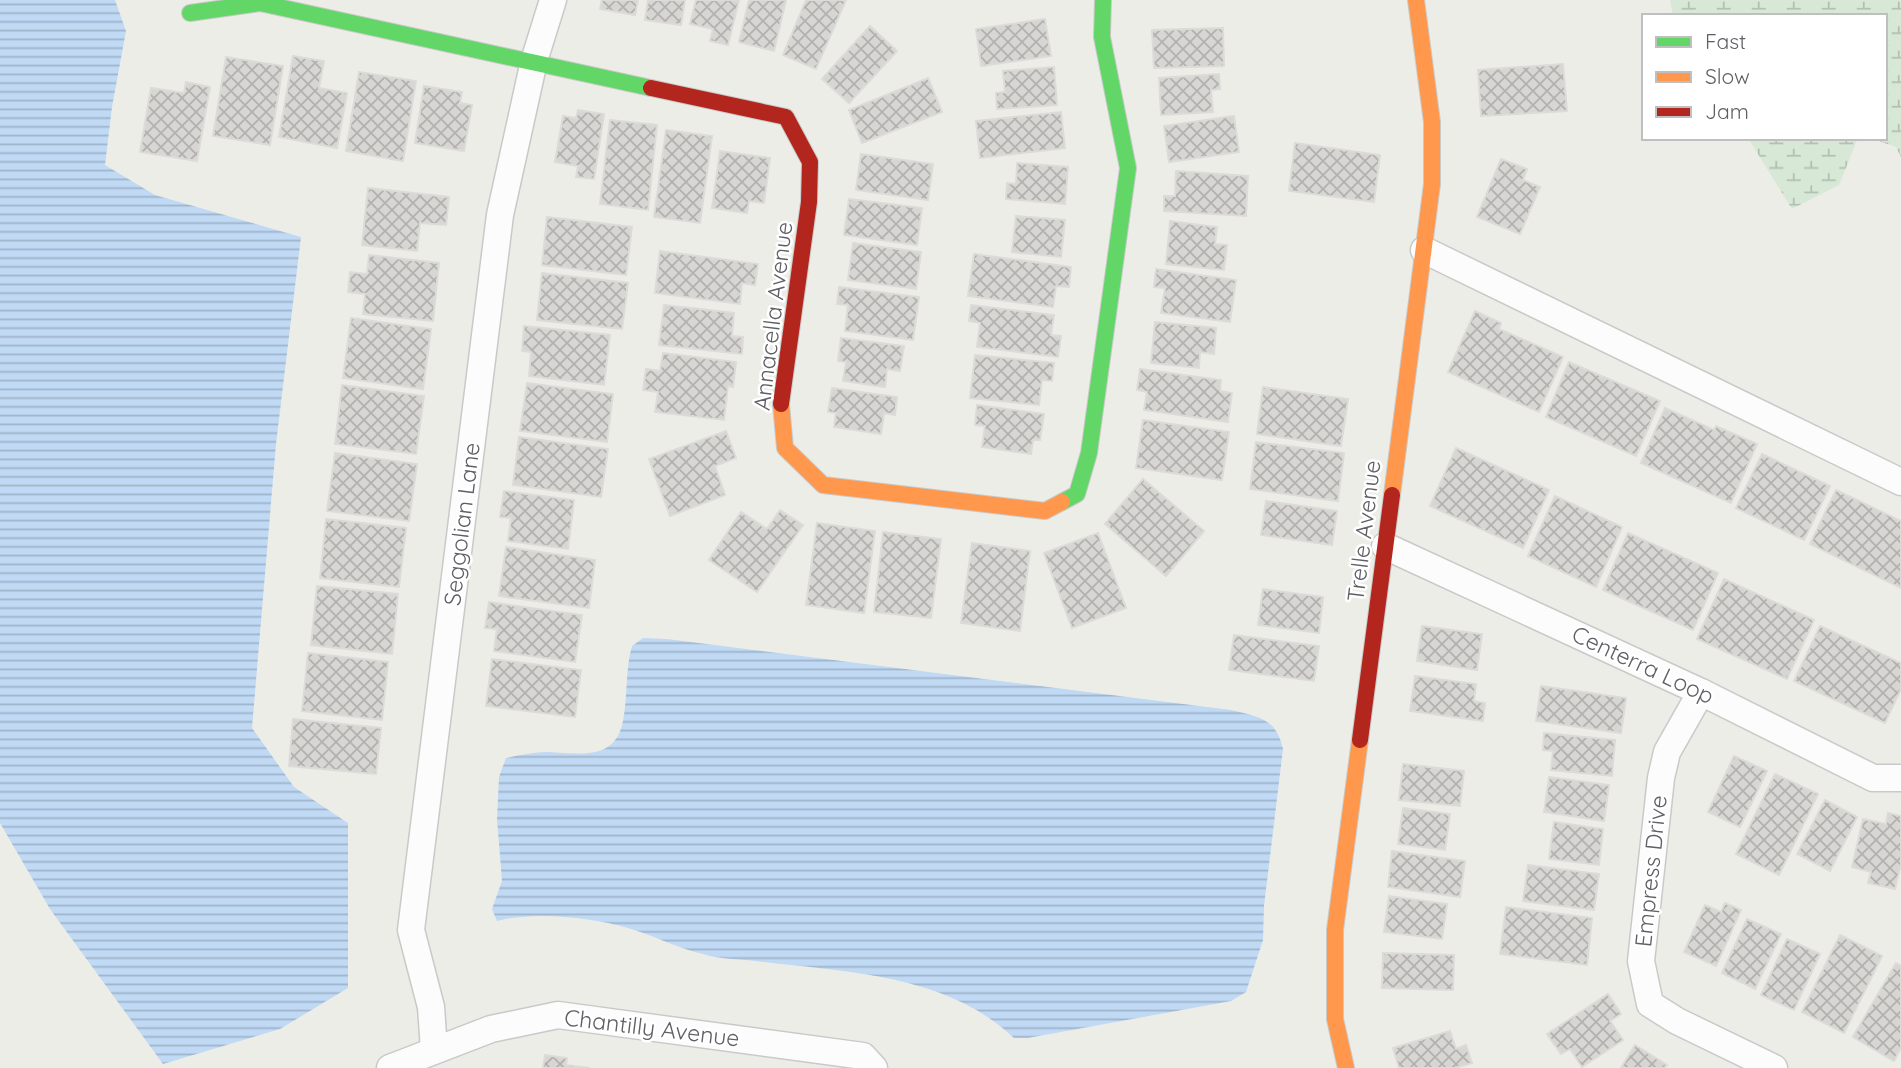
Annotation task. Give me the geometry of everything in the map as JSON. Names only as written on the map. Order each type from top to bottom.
[{"type":"street","name":"Seggolian Lane","points":[[434,1050],[431,1007],[411,930],[500,215],[534,61],[552,0]]},
{"type":"street","name":"Annacella Avenue","points":[[190,13],[260,3],[786,117],[810,162],[810,202],[781,399],[785,448],[823,485],[1045,511],[1077,494],[1089,453],[1128,168],[1102,37],[1102,0]]},
{"type":"street","name":"Trelle Avenue","points":[[1346,1068],[1335,1019],[1335,930],[1432,184],[1432,122],[1416,0]]},
{"type":"street","points":[[1424,250],[1901,482]]},
{"type":"street","name":"Centerra Loop","points":[[1385,546],[1701,692],[1873,778],[1901,778]]},
{"type":"street","name":"Empress Drive","points":[[1701,692],[1667,752],[1661,778],[1641,961],[1650,1004],[1677,1021],[1774,1068]]},
{"type":"street","name":"Chantilly Avenue","points":[[390,1068],[491,1029],[558,1015],[863,1056],[874,1068]]},
{"type":"green space","points":[[1670,0],[1901,0],[1901,157],[1896,147],[1876,140],[1887,140],[1887,14],[1673,14]]},
{"type":"green space","points":[[1749,140],[1857,140],[1839,185],[1792,209]]},
{"type":"water","points":[[0,0],[115,0],[126,31],[105,165],[155,195],[301,237],[276,444],[252,728],[294,787],[348,823],[348,988],[280,1029],[163,1064],[50,909],[0,823]]},
{"type":"water","points":[[643,638],[1231,710],[1265,720],[1276,731],[1283,749],[1264,906],[1263,940],[1246,992],[1231,1001],[1028,1038],[1014,1038],[987,1016],[957,1000],[892,979],[715,957],[628,928],[580,918],[528,916],[497,921],[492,909],[502,881],[497,819],[499,777],[506,758],[543,752],[594,752],[612,743],[619,734],[623,721],[632,646]]},
{"type":"building","points":[[602,0],[638,0],[635,15],[600,9]]},
{"type":"building","points":[[648,0],[685,0],[681,25],[645,20]]},
{"type":"building","points":[[696,0],[739,0],[728,45],[710,41],[713,29],[690,24]]},
{"type":"building","points":[[749,0],[786,0],[774,51],[739,42]]},
{"type":"building","points":[[806,0],[846,0],[816,69],[783,55]]},
{"type":"building","points":[[1045,19],[1051,56],[981,66],[976,29]]},
{"type":"building","points":[[870,26],[897,51],[849,103],[822,79]]},
{"type":"building","points":[[1223,28],[1224,66],[1154,68],[1152,30]]},
{"type":"building","points":[[293,56],[324,61],[319,88],[347,93],[337,148],[279,137]]},
{"type":"building","points":[[226,57],[283,66],[270,145],[213,136]]},
{"type":"building","points":[[1563,64],[1567,111],[1481,116],[1478,70]]},
{"type":"building","points":[[1054,67],[1057,105],[997,109],[996,93],[1005,92],[1003,71]]},
{"type":"building","points":[[359,72],[416,81],[403,161],[346,151]]},
{"type":"building","points":[[1219,74],[1220,89],[1211,90],[1213,112],[1161,115],[1159,78]]},
{"type":"building","points":[[928,78],[942,112],[862,143],[849,110]]},
{"type":"building","points":[[186,82],[210,87],[197,161],[140,152],[151,88],[184,93]]},
{"type":"building","points":[[424,86],[462,92],[460,103],[472,105],[464,151],[415,143]]},
{"type":"building","points":[[578,110],[604,114],[594,179],[576,177],[578,166],[555,162],[563,116],[576,118]]},
{"type":"building","points":[[1061,112],[1065,148],[980,158],[976,121]]},
{"type":"building","points":[[1234,116],[1239,152],[1169,162],[1164,126]]},
{"type":"building","points":[[610,120],[657,125],[648,210],[600,204]]},
{"type":"building","points":[[666,130],[712,136],[700,223],[654,217]]},
{"type":"building","points":[[1295,143],[1380,155],[1374,202],[1289,191]]},
{"type":"building","points":[[720,151],[770,158],[764,203],[749,201],[747,213],[712,208]]},
{"type":"building","points":[[861,154],[933,164],[928,200],[856,190]]},
{"type":"building","points":[[1501,159],[1527,169],[1523,180],[1540,187],[1520,234],[1477,217]]},
{"type":"building","points":[[1017,163],[1068,167],[1065,204],[1006,199],[1007,183],[1016,184]]},
{"type":"building","points":[[1176,171],[1248,176],[1246,216],[1164,211],[1164,196],[1175,196]]},
{"type":"building","points":[[368,188],[449,197],[446,225],[420,223],[417,251],[362,245]]},
{"type":"building","points":[[849,199],[922,208],[917,245],[844,235]]},
{"type":"building","points":[[1016,216],[1065,220],[1061,257],[1012,252]]},
{"type":"building","points":[[547,217],[632,227],[626,275],[542,265]]},
{"type":"building","points":[[1170,221],[1217,227],[1215,244],[1227,245],[1224,270],[1166,264]]},
{"type":"building","points":[[853,243],[921,252],[916,289],[848,280]]},
{"type":"building","points":[[660,251],[758,264],[755,285],[742,283],[740,304],[655,293]]},
{"type":"building","points":[[974,254],[1071,267],[1069,287],[1056,286],[1053,307],[968,296]]},
{"type":"building","points":[[369,255],[439,263],[433,321],[363,314],[365,294],[348,292],[350,272],[367,274]]},
{"type":"building","points":[[1156,269],[1236,280],[1230,322],[1161,313],[1165,288],[1154,287]]},
{"type":"building","points":[[542,273],[628,283],[622,329],[537,320]]},
{"type":"building","points":[[839,287],[919,297],[913,340],[845,331],[848,305],[837,304]]},
{"type":"building","points":[[664,305],[734,313],[732,336],[743,337],[742,354],[659,345]]},
{"type":"building","points":[[971,305],[1054,315],[1051,335],[1061,336],[1058,357],[977,347],[980,323],[969,321]]},
{"type":"building","points":[[1475,311],[1501,323],[1499,329],[1563,357],[1539,412],[1448,372]]},
{"type":"building","points":[[351,318],[431,329],[423,389],[343,378]]},
{"type":"building","points":[[1155,322],[1216,328],[1214,354],[1200,352],[1199,368],[1151,363]]},
{"type":"building","points":[[524,326],[610,335],[604,385],[529,376],[531,352],[522,351]]},
{"type":"building","points":[[841,338],[904,346],[900,371],[887,369],[885,387],[843,381],[846,362],[838,361]]},
{"type":"building","points":[[663,353],[736,362],[733,387],[728,386],[724,420],[655,412],[658,392],[643,390],[646,369],[660,371]]},
{"type":"building","points":[[975,355],[1054,363],[1052,381],[1042,380],[1039,405],[970,398]]},
{"type":"building","points":[[1569,362],[1660,401],[1636,456],[1546,417]]},
{"type":"building","points":[[1140,369],[1221,380],[1220,391],[1232,393],[1228,422],[1144,410],[1147,392],[1137,390]]},
{"type":"building","points":[[527,383],[613,394],[607,442],[520,431]]},
{"type":"building","points":[[342,385],[424,396],[416,454],[335,444]]},
{"type":"building","points":[[1263,387],[1348,399],[1341,446],[1257,434]]},
{"type":"building","points":[[832,388],[897,397],[895,415],[884,413],[881,434],[834,427],[836,413],[828,412]]},
{"type":"building","points":[[977,405],[1044,414],[1040,440],[1033,440],[1031,454],[982,447],[985,426],[975,425]]},
{"type":"building","points":[[1665,408],[1714,430],[1716,426],[1757,444],[1731,503],[1641,463]]},
{"type":"building","points":[[1143,420],[1229,432],[1222,480],[1136,468]]},
{"type":"building","points":[[726,431],[736,458],[715,466],[725,495],[670,516],[649,459]]},
{"type":"building","points":[[519,437],[608,449],[601,497],[513,485]]},
{"type":"building","points":[[1256,442],[1344,453],[1338,501],[1250,489]]},
{"type":"building","points":[[1456,448],[1549,490],[1523,548],[1430,506]]},
{"type":"building","points":[[335,453],[417,464],[409,521],[327,511]]},
{"type":"building","points":[[1762,454],[1830,486],[1804,540],[1736,508]]},
{"type":"building","points":[[1143,479],[1204,531],[1166,576],[1105,524]]},
{"type":"building","points":[[1836,490],[1901,521],[1901,588],[1810,544]]},
{"type":"building","points":[[504,491],[574,500],[568,549],[508,541],[511,518],[500,517]]},
{"type":"building","points":[[1555,496],[1622,527],[1596,587],[1528,556]]},
{"type":"building","points":[[1266,501],[1337,511],[1332,545],[1261,535]]},
{"type":"building","points":[[780,510],[803,525],[757,592],[709,560],[741,512],[767,529]]},
{"type":"building","points":[[326,519],[406,528],[399,587],[320,578]]},
{"type":"building","points":[[817,523],[875,531],[864,613],[806,605]]},
{"type":"building","points":[[883,532],[941,539],[931,618],[874,612]]},
{"type":"building","points":[[1098,533],[1126,608],[1072,628],[1044,553]]},
{"type":"building","points":[[1628,533],[1718,573],[1693,630],[1603,590]]},
{"type":"building","points":[[972,543],[1030,551],[1020,631],[961,623]]},
{"type":"building","points":[[506,547],[595,560],[589,608],[499,596]]},
{"type":"building","points":[[1724,579],[1814,620],[1787,679],[1697,639]]},
{"type":"building","points":[[317,586],[398,594],[392,654],[311,645]]},
{"type":"building","points":[[1263,589],[1323,597],[1319,633],[1258,625]]},
{"type":"building","points":[[489,602],[582,615],[575,662],[494,651],[497,629],[485,628]]},
{"type":"building","points":[[1422,626],[1482,634],[1477,670],[1417,661]]},
{"type":"building","points":[[1820,626],[1901,663],[1901,689],[1885,723],[1794,681]]},
{"type":"building","points":[[1234,635],[1319,646],[1314,681],[1229,670]]},
{"type":"building","points":[[308,653],[388,662],[382,720],[302,711]]},
{"type":"building","points":[[492,659],[581,670],[575,717],[486,706]]},
{"type":"building","points":[[1415,676],[1476,684],[1474,701],[1485,703],[1483,721],[1410,711]]},
{"type":"building","points":[[1541,686],[1626,698],[1621,733],[1536,721]]},
{"type":"building","points":[[293,719],[381,728],[376,774],[289,766]]},
{"type":"building","points":[[1544,733],[1615,740],[1612,776],[1551,770],[1553,751],[1543,750]]},
{"type":"building","points":[[1734,756],[1767,771],[1740,827],[1708,812]]},
{"type":"building","points":[[1403,764],[1464,771],[1460,806],[1399,800]]},
{"type":"building","points":[[1775,774],[1818,794],[1779,875],[1736,854]]},
{"type":"building","points":[[1549,777],[1609,785],[1604,821],[1544,812]]},
{"type":"building","points":[[1825,800],[1857,817],[1830,871],[1797,854]]},
{"type":"building","points":[[1403,808],[1450,814],[1445,850],[1398,844]]},
{"type":"building","points":[[1888,813],[1901,816],[1901,864],[1895,889],[1868,883],[1871,872],[1852,867],[1863,819],[1886,824]]},
{"type":"building","points":[[1554,822],[1603,829],[1599,865],[1549,859]]},
{"type":"building","points":[[1392,851],[1465,861],[1460,897],[1388,887]]},
{"type":"building","points":[[1528,865],[1599,874],[1594,910],[1523,901]]},
{"type":"building","points":[[1389,896],[1447,904],[1442,939],[1384,932]]},
{"type":"building","points":[[1725,903],[1741,910],[1716,966],[1684,952],[1705,905],[1721,912]]},
{"type":"building","points":[[1506,907],[1592,918],[1587,965],[1500,954]]},
{"type":"building","points":[[1747,919],[1781,934],[1755,989],[1722,973]]},
{"type":"building","points":[[1840,935],[1882,956],[1844,1033],[1802,1012]]},
{"type":"building","points":[[1787,939],[1820,954],[1794,1010],[1761,995]]},
{"type":"building","points":[[1383,953],[1454,955],[1453,990],[1382,988]]},
{"type":"building","points":[[1896,963],[1901,966],[1901,1048],[1894,1061],[1853,1037]]},
{"type":"building","points":[[1608,994],[1621,1014],[1610,1021],[1623,1040],[1582,1067],[1570,1049],[1561,1054],[1547,1034]]},
{"type":"building","points":[[1450,1031],[1456,1049],[1466,1045],[1472,1063],[1455,1068],[1399,1068],[1393,1048]]},
{"type":"building","points":[[1635,1045],[1667,1065],[1664,1068],[1621,1068]]},
{"type":"building","points":[[545,1055],[567,1058],[566,1065],[590,1068],[543,1068]]},
{"type":"traffic: fast","points":[[1062,502],[1077,494],[1089,453],[1128,168],[1102,37],[1103,0]]},
{"type":"traffic: fast","points":[[190,13],[260,3],[651,88]]},
{"type":"traffic: slow","points":[[1392,495],[1432,184],[1432,122],[1416,0]]},
{"type":"traffic: slow","points":[[781,404],[785,448],[823,485],[1045,511],[1062,502]]},
{"type":"traffic: slow","points":[[1346,1068],[1335,1019],[1335,930],[1360,740]]},
{"type":"traffic: jam","points":[[651,88],[786,117],[810,162],[809,202],[781,404]]},
{"type":"traffic: jam","points":[[1360,740],[1392,495]]}]
